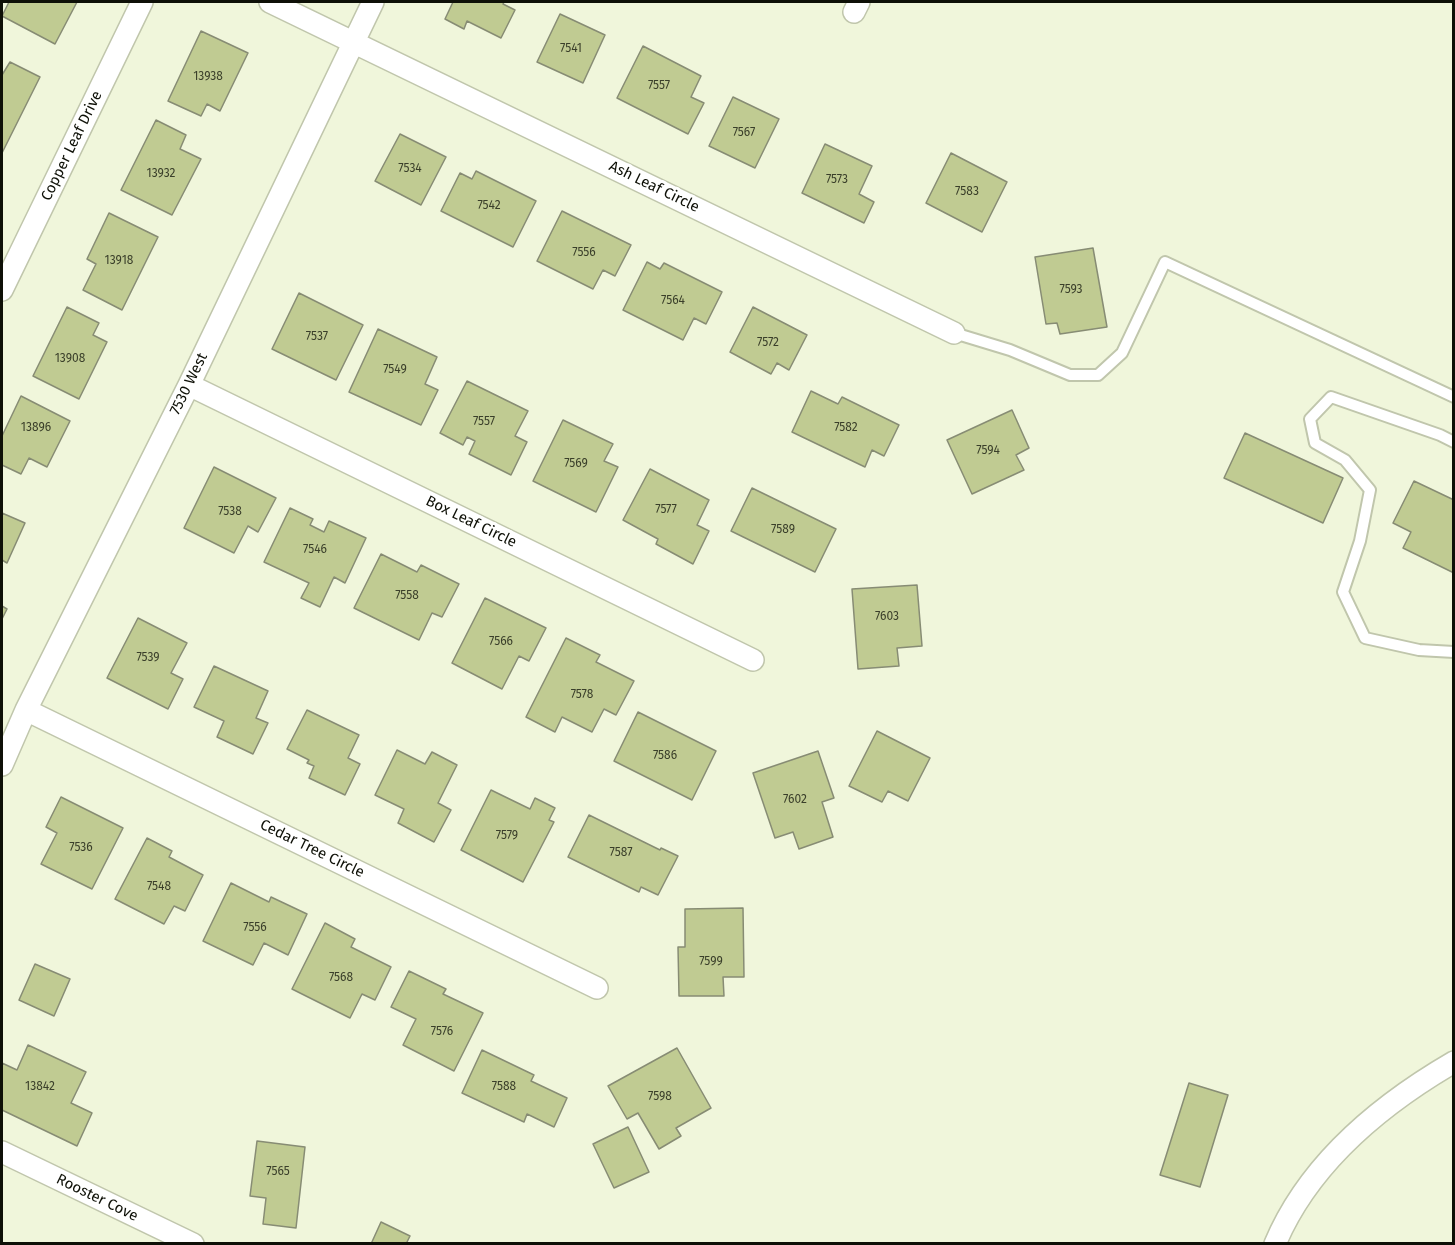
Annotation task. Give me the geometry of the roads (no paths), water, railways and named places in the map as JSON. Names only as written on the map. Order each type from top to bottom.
[{"type":"street","name":"Copper Leaf Drive","points":[[2,290],[142,2]]},
{"type":"street","name":"Ash Leaf Circle","points":[[270,2],[954,333]]},
{"type":"street","name":"7530 West","points":[[2,765],[26,710],[189,385],[374,2]]},
{"type":"street","name":"Box Leaf Circle","points":[[189,385],[753,660]]},
{"type":"street","name":"Cedar Tree Circle","points":[[26,710],[597,988]]},
{"type":"street","points":[[1275,1244],[1282,1226],[1319,1169],[1375,1114],[1426,1077],[1454,1062]]},
{"type":"street","name":"Rooster Cove","points":[[2,1152],[193,1244]]},
{"type":"lane","points":[[954,333],[1010,350],[1070,375],[1098,375],[1122,354],[1165,262],[1454,397]]},
{"type":"lane","points":[[1454,442],[1440,435],[1330,397],[1310,419],[1315,443],[1345,460],[1370,490],[1360,541],[1343,592],[1365,638],[1419,650],[1454,652]]}]
